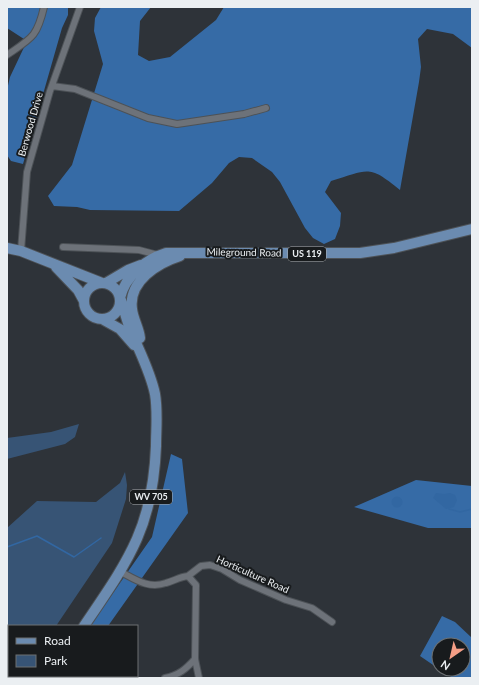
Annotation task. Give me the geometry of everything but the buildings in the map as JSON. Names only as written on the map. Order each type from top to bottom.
[{"type":"main road","name":"Mileground Road","points":[[120,299],[123,286],[143,265],[158,255],[166,253],[360,253],[394,248],[472,229]]},
{"type":"main road","points":[[7,248],[21,251],[55,266],[104,283],[116,289],[120,299],[120,306],[113,316],[102,319],[91,315],[85,307],[84,301],[78,290],[55,266]]},
{"type":"main road","points":[[142,352],[140,335],[132,309],[135,290],[146,275],[166,261],[199,252]]},
{"type":"main road","name":"Mileground Road","points":[[104,283],[128,270],[143,265]]},
{"type":"main road","points":[[84,301],[89,289],[104,283]]},
{"type":"main road","name":"WV 705","points":[[85,625],[121,572],[136,544],[143,526],[151,496],[154,473],[157,414],[155,394],[142,352],[129,327],[120,299]]},
{"type":"main road","name":"WV 705","points":[[102,319],[120,329],[142,352]]},
{"type":"street","points":[[7,55],[33,37],[44,7]]},
{"type":"street","name":"Berwood Drive","points":[[21,251],[27,172],[52,86],[80,7]]},
{"type":"street","points":[[52,86],[75,89],[148,118],[176,124],[244,114],[266,108]]},
{"type":"street","name":"Mileground Road","points":[[63,247],[139,250],[158,255]]},
{"type":"street","name":"Horticulture Road","points":[[121,572],[144,584],[157,586],[188,576],[201,566],[210,565],[222,569],[240,580],[286,600],[312,608],[332,622]]},
{"type":"street","points":[[188,576],[196,585],[195,659],[199,678]]},
{"type":"street","points":[[166,678],[174,676],[185,670],[195,659]]},
{"type":"green space","points":[[79,424],[75,437],[65,444],[7,459],[7,438],[51,432]]},
{"type":"green space","points":[[125,472],[127,485],[126,499],[112,543],[57,625],[8,625],[8,677],[25,677],[7,678],[7,528],[37,501],[96,502],[120,483]]},
{"type":"shaded area","points":[[7,7],[68,7],[68,15],[62,28],[23,164],[11,161],[7,155],[7,90],[10,77],[27,41],[7,28]]},
{"type":"shaded area","points":[[101,7],[151,7],[140,21],[138,55],[149,61],[170,57],[216,20],[224,7],[472,7],[472,48],[453,34],[427,29],[418,39],[421,67],[400,190],[381,176],[368,172],[361,172],[331,181],[325,192],[341,213],[340,226],[335,239],[324,244],[313,238],[305,228],[280,182],[272,172],[252,158],[239,157],[229,163],[212,183],[179,211],[90,210],[77,207],[54,206],[48,196],[72,165],[103,64],[94,31],[95,18]]},
{"type":"shaded area","points":[[171,454],[182,459],[188,513],[109,625],[91,625],[152,537]]},
{"type":"shaded area","points":[[416,480],[472,486],[472,528],[428,528],[354,507]]},
{"type":"shaded area","points":[[436,493],[450,493],[455,495],[457,500],[454,507],[446,509],[433,498]]},
{"type":"shaded area","points":[[397,496],[401,498],[403,502],[401,506],[397,508],[393,506],[391,502],[393,498]]},
{"type":"shaded area","points":[[442,616],[455,622],[471,637],[431,637],[431,664],[420,656]]},
{"type":"shaded area","points":[[471,637],[472,678],[451,677],[471,677]]},
{"type":"waterway","points":[[449,509],[460,512],[472,509]]},
{"type":"waterway","points":[[7,547],[37,536],[74,557],[101,538]]}]
